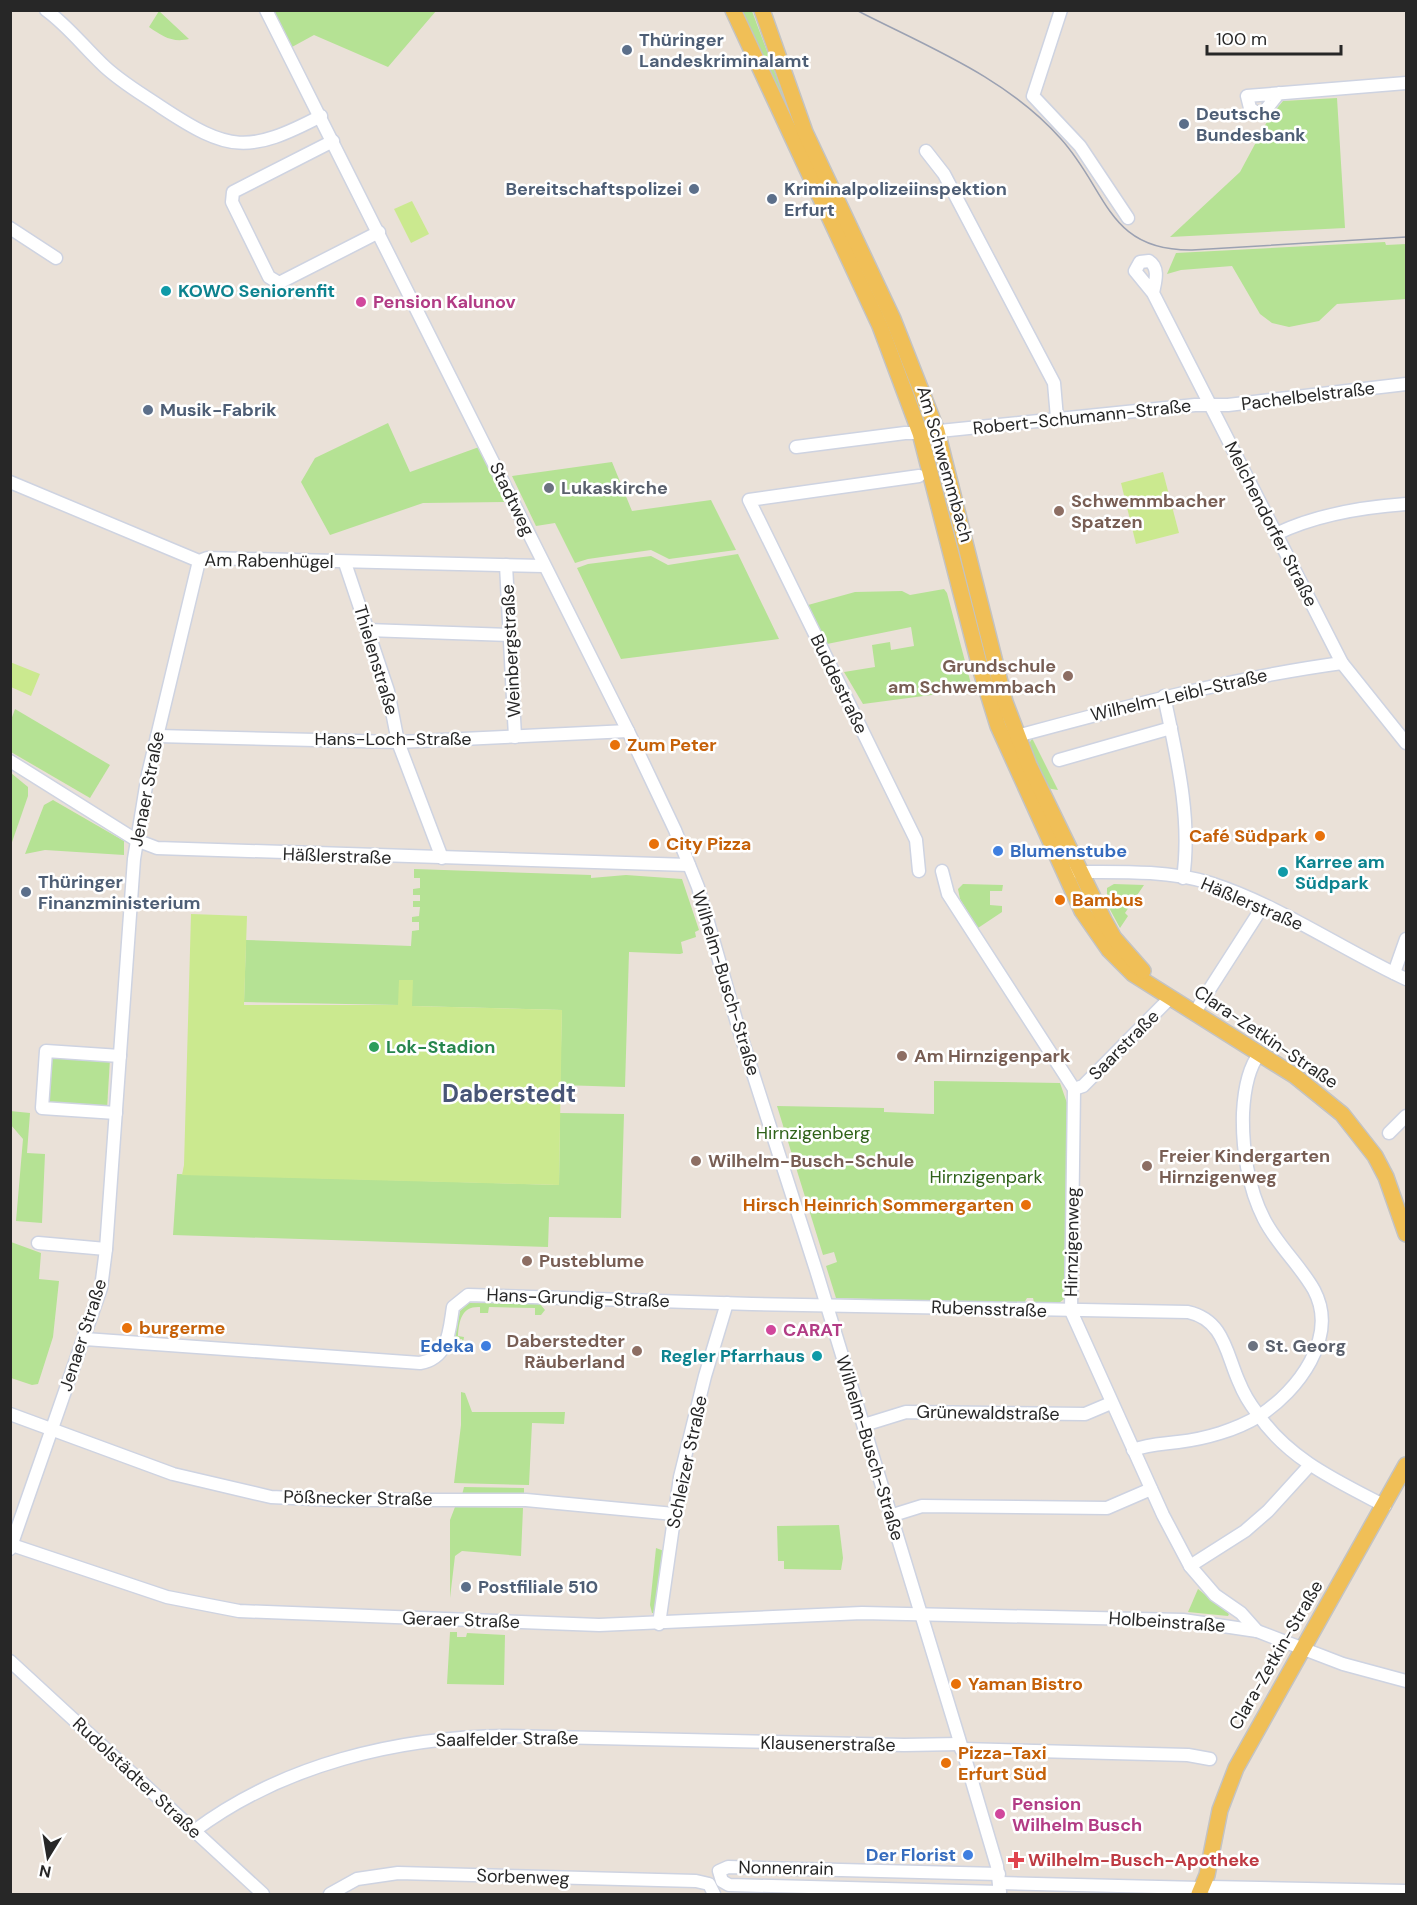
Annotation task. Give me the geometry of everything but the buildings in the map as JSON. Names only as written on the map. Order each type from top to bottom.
[{"type":"main road","name":"Am Schwemmbach","points":[[733,10],[909,357],[937,431],[994,668],[1017,736],[1081,872]]},
{"type":"main road","name":"Am Schwemmbach","points":[[762,10],[920,434],[988,696],[1013,764],[1064,872]]},
{"type":"main road","name":"Clara-Zetkin-Straße","points":[[1064,872],[1082,911],[1109,950],[1133,974],[1260,1053],[1320,1094],[1360,1133],[1386,1177],[1407,1234]]},
{"type":"main road","name":"Clara-Zetkin-Straße","points":[[1081,872],[1114,938],[1130,958],[1171,997]]},
{"type":"main road","name":"Clara-Zetkin-Straße","points":[[1205,1888],[1226,1789],[1246,1748],[1407,1465]]},
{"type":"street","points":[[46,10],[67,26],[103,66],[190,126],[213,138],[240,143],[267,140],[321,116]]},
{"type":"street","name":"Stadtweg","points":[[266,10],[628,731],[689,865]]},
{"type":"street","points":[[1061,10],[1033,96],[1080,146],[1128,218]]},
{"type":"street","points":[[1279,93],[1407,83]]},
{"type":"street","points":[[332,138],[233,192],[232,202],[265,268],[272,281],[279,283],[379,232]]},
{"type":"street","points":[[926,151],[944,174],[1054,383],[1058,418]]},
{"type":"street","points":[[10,228],[56,258]]},
{"type":"street","name":"Melchendorfer Straße","points":[[1153,293],[1342,663],[1407,743]]},
{"type":"street","name":"Pachelbelstraße","points":[[1209,406],[1407,384]]},
{"type":"street","name":"Robert-Schumann-Straße","points":[[796,447],[905,432],[920,434],[1058,418],[1195,405],[1209,406]]},
{"type":"street","name":"Buddestraße","points":[[919,476],[749,500],[916,840],[919,871]]},
{"type":"street","name":"Am Rabenhügel","points":[[10,482],[199,561],[207,558],[544,566]]},
{"type":"street","points":[[1276,534],[1332,516],[1407,504]]},
{"type":"street","name":"Jenaer Straße","points":[[11,1547],[99,1295],[106,1250],[136,840],[157,736],[199,561]]},
{"type":"street","name":"Thielenstraße","points":[[345,563],[388,691],[398,742],[442,858]]},
{"type":"street","name":"Weinbergstraße","points":[[506,565],[515,737]]},
{"type":"street","points":[[367,630],[510,635]]},
{"type":"street","name":"Wilhelm-Leibl-Straße","points":[[1017,736],[1164,696],[1247,677],[1342,663]]},
{"type":"street","points":[[1164,696],[1186,830],[1183,878]]},
{"type":"street","name":"Wilhelm-Leibl-Straße","points":[[1059,760],[1171,728]]},
{"type":"street","name":"Hans-Loch-Straße","points":[[157,736],[398,742],[628,731]]},
{"type":"street","name":"Häßlerstraße","points":[[10,761],[136,840],[157,848],[185,851],[689,865]]},
{"type":"street","name":"Wilhelm-Busch-Straße","points":[[689,865],[864,1425],[1000,1886]]},
{"type":"street","points":[[942,871],[948,894],[1074,1089]]},
{"type":"street","name":"Häßlerstraße","points":[[1064,872],[1183,878],[1210,884],[1263,906],[1407,979]]},
{"type":"street","points":[[1195,1012],[1263,906]]},
{"type":"street","points":[[1394,973],[1406,939]]},
{"type":"street","name":"Saarstraße","points":[[1074,1089],[1083,1086],[1171,997]]},
{"type":"street","points":[[116,1113],[42,1108],[46,1051],[120,1056]]},
{"type":"street","points":[[1133,1449],[1145,1445],[1205,1437],[1258,1416],[1290,1392],[1302,1377],[1316,1349],[1321,1320],[1317,1296],[1267,1226],[1250,1180],[1245,1149],[1244,1102],[1254,1060],[1260,1053]]},
{"type":"street","name":"Hirnzigenweg","points":[[1074,1089],[1071,1311],[1151,1489],[1190,1566],[1215,1595],[1241,1613],[1257,1632]]},
{"type":"street","points":[[1389,1133],[1407,1116]]},
{"type":"street","points":[[38,1244],[106,1250]]},
{"type":"street","name":"Hans-Grundig-Straße","points":[[85,1339],[420,1363],[428,1361],[442,1351],[448,1338],[453,1307],[468,1295],[826,1305]]},
{"type":"street","name":"Schleizer Straße","points":[[659,1624],[674,1514],[690,1434],[727,1303]]},
{"type":"street","name":"Rubensstraße","points":[[826,1305],[1178,1312],[1199,1315],[1220,1333],[1238,1381],[1258,1416],[1309,1466],[1385,1506]]},
{"type":"street","name":"Grünewaldstraße","points":[[864,1425],[906,1412],[1085,1414],[1112,1403]]},
{"type":"street","name":"Pößnecker Straße","points":[[10,1414],[173,1474],[271,1497],[335,1500],[526,1500],[674,1514]]},
{"type":"street","points":[[1190,1566],[1260,1518],[1309,1466]]},
{"type":"street","points":[[890,1516],[922,1506],[1107,1508],[1151,1489]]},
{"type":"street","name":"Geraer Straße","points":[[11,1547],[167,1597],[239,1611],[475,1622],[659,1624],[834,1614],[920,1616]]},
{"type":"street","name":"Holbeinstraße","points":[[920,1616],[942,1613],[1183,1620],[1257,1632],[1343,1664],[1407,1680]]},
{"type":"street","name":"Rudolstädter Straße","points":[[10,1660],[263,1894]]},
{"type":"street","name":"Saalfelder Straße","points":[[194,1831],[260,1791],[304,1772],[374,1750],[407,1744],[476,1736],[696,1740]]},
{"type":"street","name":"Klausenerstraße","points":[[696,1740],[960,1746],[1188,1755],[1210,1759]]},
{"type":"street","name":"Nonnenrain","points":[[1000,1886],[736,1867],[728,1867],[719,1872],[722,1881],[729,1885],[1407,1891]]},
{"type":"street","name":"Sorbenweg","points":[[330,1894],[357,1879],[398,1873],[696,1881],[709,1884],[714,1894]]},
{"type":"green space","points":[[159,11],[189,39],[172,39],[149,27]]},
{"type":"green space","points":[[272,11],[436,11],[388,67],[314,35],[292,47]]},
{"type":"green space","points":[[738,11],[752,11],[802,145]]},
{"type":"green space","points":[[1337,98],[1345,228],[1170,237],[1240,172],[1269,118],[1283,101]]},
{"type":"green space","points":[[412,201],[429,234],[411,243],[394,209]]},
{"type":"green space","points":[[1385,242],[1386,245],[1406,244],[1406,299],[1337,304],[1319,321],[1289,327],[1272,323],[1260,314],[1232,266],[1181,270],[1167,274],[1176,253]]},
{"type":"green space","points":[[388,423],[410,472],[479,447],[505,502],[423,503],[330,535],[301,482],[315,458]]},
{"type":"green space","points":[[612,462],[632,511],[711,500],[736,550],[669,559],[651,550],[575,563],[555,523],[536,526],[512,476]]},
{"type":"green space","points":[[1163,472],[1179,533],[1136,544],[1121,483]]},
{"type":"green space","points":[[738,554],[779,639],[621,659],[577,568],[588,564],[651,556],[668,565]]},
{"type":"green space","points":[[944,589],[971,684],[969,690],[863,704],[844,672],[875,667],[872,645],[890,642],[891,650],[914,646],[911,627],[827,644],[808,605],[855,592],[902,591],[910,595]]},
{"type":"green space","points":[[10,662],[40,674],[31,696],[11,687]]},
{"type":"green space","points":[[15,709],[110,765],[90,798],[11,752],[11,720]]},
{"type":"green space","points":[[1032,738],[1058,790],[1046,788],[1029,744]]},
{"type":"green space","points":[[11,773],[28,787],[28,796],[11,845]]},
{"type":"green space","points":[[53,800],[124,841],[124,855],[45,850],[25,854],[44,805]]},
{"type":"green space","points":[[414,869],[591,875],[591,878],[626,875],[682,879],[699,930],[695,932],[696,937],[681,942],[683,953],[680,954],[629,952],[625,1087],[560,1085],[562,1010],[412,1006],[412,980],[400,980],[399,1005],[244,1002],[246,940],[411,946],[412,931],[419,930],[419,922],[412,922],[412,917],[419,916],[420,907],[413,907],[413,901],[420,901],[420,895],[413,895],[413,889],[420,888],[420,878],[414,878]]},
{"type":"green space","points":[[963,884],[1003,885],[1002,891],[990,891],[990,905],[1002,906],[1002,912],[978,928],[960,899],[958,889]]},
{"type":"green space","points":[[1114,884],[1144,885],[1125,913],[1128,916],[1120,928],[1107,904],[1107,888]]},
{"type":"green space","name":"Lok-Stadion","points":[[191,914],[247,916],[244,1005],[398,1005],[399,980],[413,980],[412,1006],[562,1010],[559,1185],[182,1175]]},
{"type":"green space","points":[[51,1055],[110,1059],[107,1109],[47,1105]]},
{"type":"green space","name":"Hirnzigenpark","points":[[934,1081],[1060,1083],[1067,1103],[1064,1299],[1059,1303],[1034,1302],[1033,1298],[1027,1298],[1024,1303],[836,1298],[826,1266],[837,1262],[834,1252],[823,1255],[777,1106],[884,1108],[884,1112],[934,1114]]},
{"type":"green space","points":[[10,1111],[30,1113],[27,1153],[45,1154],[42,1223],[16,1221],[23,1139],[11,1125]]},
{"type":"green space","points":[[560,1113],[624,1114],[621,1218],[549,1217],[548,1247],[173,1235],[177,1174],[559,1185]]},
{"type":"green space","points":[[11,1242],[41,1253],[39,1279],[59,1281],[53,1337],[38,1384],[32,1385],[11,1378]]},
{"type":"green space","points":[[469,1303],[540,1304],[545,1310],[541,1315],[535,1315],[535,1308],[489,1307],[488,1313],[480,1313],[480,1307],[474,1307],[465,1312],[459,1325],[458,1336],[464,1337],[463,1343],[462,1339],[454,1342],[460,1311]]},
{"type":"green space","points":[[461,1392],[465,1393],[472,1412],[565,1412],[564,1424],[532,1423],[529,1485],[454,1483],[461,1425]]},
{"type":"green space","points":[[464,1487],[524,1488],[524,1496],[462,1495]]},
{"type":"green space","points":[[455,1507],[523,1508],[521,1556],[462,1551],[455,1556],[450,1598],[450,1520]]},
{"type":"green space","points":[[839,1525],[843,1558],[841,1570],[784,1569],[784,1561],[778,1561],[777,1526]]},
{"type":"green space","points":[[656,1548],[664,1551],[656,1613],[652,1613],[650,1605]]},
{"type":"green space","points":[[1198,1589],[1229,1614],[1228,1616],[1188,1612]]},
{"type":"green space","points":[[450,1632],[457,1632],[457,1637],[466,1637],[467,1633],[505,1635],[504,1685],[447,1684]]},
{"type":"tram line","points":[[856,10],[965,65],[1016,98],[1061,139],[1077,159],[1112,214],[1126,229],[1142,240],[1164,248],[1192,250],[1406,237]]},
{"type":"place","name":"Thüringer Landeskriminalamt","points":[[627,50]]},
{"type":"place","name":"Deutsche Bundesbank","points":[[1184,124]]},
{"type":"place","name":"Bereitschaftspolizei","points":[[694,189]]},
{"type":"place","name":"Kriminalpolizeiinspektion Erfurt","points":[[772,199]]},
{"type":"place","name":"KOWO Seniorenfit","points":[[166,291]]},
{"type":"place","name":"Pension Kalunov","points":[[361,302]]},
{"type":"place","name":"Musik-Fabrik","points":[[148,410]]},
{"type":"place","name":"Lukaskirche","points":[[549,488]]},
{"type":"place","name":"Schwemmbacher Spatzen","points":[[1059,511]]},
{"type":"place","name":"Grundschule am Schwemmbach","points":[[1068,676]]},
{"type":"place","name":"Zum Peter","points":[[615,745]]},
{"type":"place","name":"Café Südpark","points":[[1320,836]]},
{"type":"place","name":"City Pizza","points":[[654,844]]},
{"type":"place","name":"Blumenstube","points":[[998,851]]},
{"type":"place","name":"Karree am Südpark","points":[[1283,872]]},
{"type":"place","name":"Thüringer Finanzministerium","points":[[26,892]]},
{"type":"place","name":"Bambus","points":[[1060,900]]},
{"type":"place","name":"Lok-Stadion","points":[[374,1047]]},
{"type":"place","name":"Am Hirnzigenpark","points":[[902,1056]]},
{"type":"place","name":"Wilhelm-Busch-Schule","points":[[696,1161]]},
{"type":"place","name":"Freier Kindergarten Hirnzigenweg","points":[[1147,1166]]},
{"type":"place","name":"Hirsch Heinrich Sommergarten","points":[[1026,1205]]},
{"type":"place","name":"Pusteblume","points":[[527,1261]]},
{"type":"place","name":"burgerme","points":[[127,1328]]},
{"type":"place","name":"CARAT","points":[[771,1330]]},
{"type":"place","name":"Edeka","points":[[486,1346]]},
{"type":"place","name":"St. Georg","points":[[1253,1346]]},
{"type":"place","name":"Daberstedter Räuberland","points":[[637,1351]]},
{"type":"place","name":"Regler Pfarrhaus","points":[[817,1356]]},
{"type":"place","name":"Postfiliale 510","points":[[466,1587]]},
{"type":"place","name":"Yaman Bistro","points":[[956,1684]]},
{"type":"place","name":"Pizza-Taxi Erfurt Süd","points":[[946,1763]]},
{"type":"place","name":"Pension Wilhelm Busch","points":[[1000,1814]]},
{"type":"place","name":"Der Florist","points":[[968,1855]]},
{"type":"place","name":"Wilhelm-Busch-Apotheke","points":[[1016,1860]]},
{"type":"district","name":"Daberstedt","points":[[509,1094]]},
{"type":"park label","name":"Hirnzigenberg","points":[[813,1133]]}]
